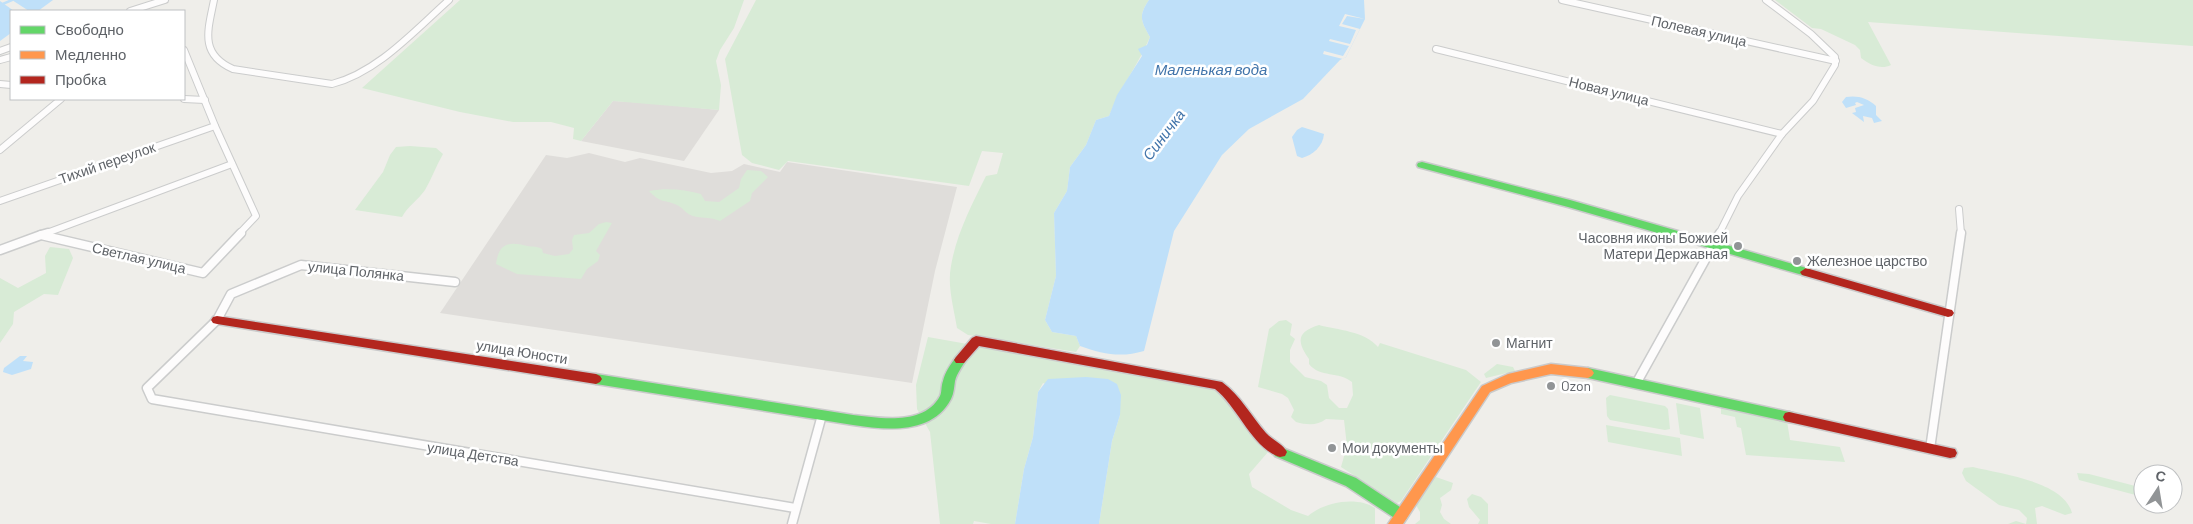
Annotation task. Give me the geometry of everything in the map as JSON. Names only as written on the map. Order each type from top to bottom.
[{"type":"street","points":[[133,10],[165,0]]},
{"type":"street","points":[[214,0],[209,51],[213,59],[221,66],[332,84],[341,83],[365,71],[449,0]]},
{"type":"street","name":"Полевая улица","points":[[1562,0],[1835,63]]},
{"type":"street","points":[[1637,382],[1713,247],[1738,196],[1782,134],[1814,101],[1835,63],[1835,57],[1811,34],[1766,0]]},
{"type":"street","name":"Новая улица","points":[[1436,49],[1782,134]]},
{"type":"street","name":"Светлая улица","points":[[40,235],[202,273],[256,216],[215,126],[185,52]]},
{"type":"street","points":[[185,99],[204,100]]},
{"type":"street","points":[[0,150],[60,100]]},
{"type":"street","name":"Тихий переулок","points":[[0,201],[215,126]]},
{"type":"street","points":[[0,250],[232,164]]},
{"type":"street","points":[[1422,166],[1570,204],[1713,247],[1948,313]]},
{"type":"street","points":[[1930,449],[1948,313],[1961,235],[1959,209]]},
{"type":"street","name":"улица Полянка","points":[[152,400],[148,388],[217,320],[231,294],[301,266],[456,282]]},
{"type":"street","name":"улица Юности","points":[[217,320],[822,415],[900,424],[924,418],[946,398],[950,380],[958,364],[966,350],[976,342],[1206,381],[1228,390],[1235,396],[1254,430],[1268,444],[1285,455],[1343,478],[1372,494],[1398,520]]},
{"type":"street","points":[[1398,520],[1477,400],[1490,386],[1508,379],[1554,369],[1599,374],[1950,452]]},
{"type":"street","name":"улица Детства","points":[[152,400],[796,508]]},
{"type":"street","points":[[792,524],[822,415]]},
{"type":"shaded area","points":[[613,101],[719,110],[684,161],[581,141]]},
{"type":"shaded area","points":[[589,153],[625,162],[640,158],[711,173],[732,171],[744,164],[780,172],[787,162],[957,187],[935,271],[912,383],[440,313],[546,155],[567,158]]},
{"type":"green space","points":[[460,0],[744,0],[734,28],[720,50],[716,61],[721,85],[719,110],[613,101],[581,141],[573,139],[574,128],[551,122],[513,122],[460,112],[362,88]]},
{"type":"green space","points":[[756,0],[1149,0],[1143,10],[1142,18],[1144,27],[1150,37],[1109,116],[1096,120],[1086,145],[1070,167],[1067,191],[1054,213],[1056,276],[1045,320],[1052,332],[1076,336],[1080,346],[1076,352],[968,335],[957,328],[950,281],[953,254],[975,198],[986,176],[997,174],[1003,153],[982,151],[969,186],[788,161],[779,170],[752,163],[742,155],[725,59]]},
{"type":"green space","points":[[1775,0],[2193,0],[2193,46],[1868,22],[1891,65],[1879,67],[1861,58],[1860,50],[1855,45],[1821,29],[1812,28]]},
{"type":"green space","points":[[396,147],[436,148],[443,154],[422,194],[402,217],[355,210],[383,172],[390,155]]},
{"type":"green space","points":[[747,170],[761,171],[768,177],[752,193],[750,201],[720,221],[691,215],[673,203],[657,198],[649,191],[668,189],[688,191],[701,194],[705,201],[719,202],[739,188],[741,179]]},
{"type":"green space","points":[[612,223],[596,251],[600,255],[598,261],[587,269],[581,279],[517,274],[496,264],[499,252],[505,245],[510,244],[538,247],[542,249],[543,253],[555,256],[569,254],[573,249],[572,240],[574,235],[589,233],[599,224]]},
{"type":"green space","points":[[50,247],[69,249],[73,258],[58,295],[44,294],[14,312],[13,324],[0,343],[0,278],[18,288],[46,273],[45,256]]},
{"type":"green space","points":[[1286,320],[1292,324],[1290,335],[1295,339],[1290,350],[1290,362],[1305,377],[1321,381],[1327,385],[1329,398],[1339,408],[1347,408],[1353,395],[1352,382],[1313,368],[1309,364],[1309,359],[1302,348],[1301,338],[1303,334],[1319,325],[1358,334],[1378,347],[1380,343],[1466,370],[1481,382],[1401,501],[1397,503],[1341,467],[1347,446],[1344,420],[1326,419],[1312,424],[1296,422],[1291,417],[1294,410],[1288,398],[1282,394],[1258,387],[1269,329],[1279,321]]},
{"type":"green space","points":[[928,337],[1211,387],[1227,401],[1259,444],[1268,452],[1249,474],[1252,487],[1291,510],[1308,516],[1323,507],[1341,502],[1368,504],[1375,508],[1375,524],[1099,524],[1112,441],[1120,415],[1043,383],[1038,392],[1033,437],[1024,469],[1015,524],[991,524],[974,521],[973,524],[940,524],[930,432],[917,409],[916,385]]},
{"type":"green space","points":[[1497,364],[1513,367],[1515,371],[1486,378],[1484,374]]},
{"type":"green space","points":[[1610,395],[1665,406],[1668,409],[1670,429],[1665,430],[1610,420],[1607,416],[1606,398]]},
{"type":"green space","points":[[1676,403],[1700,408],[1704,439],[1680,434]]},
{"type":"green space","points":[[1727,406],[1787,421],[1790,440],[1840,447],[1845,462],[1746,455],[1741,428],[1737,427],[1735,417],[1721,414],[1721,407]]},
{"type":"green space","points":[[1606,425],[1680,438],[1682,456],[1608,442]]},
{"type":"green space","points":[[1973,467],[2014,476],[2044,486],[2057,493],[2067,502],[2072,513],[2065,515],[2042,506],[2035,508],[2037,524],[2026,524],[2027,518],[2019,510],[1999,505],[1966,481],[1962,473],[1964,468]]},
{"type":"green space","points":[[2077,473],[2089,474],[2133,485],[2133,494],[2079,480]]},
{"type":"green space","points":[[1436,477],[1453,483],[1451,490],[1440,498],[1442,505],[1440,512],[1444,519],[1451,524],[1415,524],[1420,520],[1420,512],[1416,505]]},
{"type":"green space","points":[[1472,494],[1481,497],[1488,504],[1488,524],[1478,524],[1480,520],[1469,507],[1467,499]]},
{"type":"green space","points":[[2016,521],[2026,524],[2008,524]]},
{"type":"water","points":[[12,0],[53,0],[39,10],[27,10]]},
{"type":"water","name":"Маленькая вода","points":[[1149,0],[1364,0],[1365,19],[1346,57],[1340,60],[1303,99],[1249,129],[1222,155],[1174,231],[1144,351],[1119,355],[1080,346],[1076,336],[1052,332],[1045,320],[1056,276],[1054,213],[1067,191],[1070,167],[1086,145],[1096,120],[1109,116],[1117,95],[1142,56],[1138,49],[1147,45],[1150,37],[1144,27],[1142,15]]},
{"type":"water","points":[[0,1],[13,10],[10,10],[10,34],[0,41]]},
{"type":"water","points":[[1846,97],[1858,97],[1869,101],[1876,106],[1876,115],[1882,121],[1874,123],[1872,118],[1863,116],[1864,122],[1852,113],[1856,112],[1855,108],[1864,105],[1857,102],[1855,103],[1856,105],[1846,108],[1842,102]]},
{"type":"water","points":[[1302,127],[1324,134],[1322,142],[1317,149],[1310,155],[1302,158],[1297,156],[1292,137]]},
{"type":"water","points":[[20,356],[27,356],[23,361],[33,362],[31,369],[12,375],[3,372],[4,368]]},
{"type":"water","points":[[1086,377],[1108,379],[1117,384],[1121,395],[1120,415],[1112,441],[1099,524],[1015,524],[1024,469],[1033,437],[1038,392],[1048,379]]},
{"type":"pier","points":[[1345,14],[1365,19],[1347,16],[1342,24],[1360,29],[1346,57],[1343,59],[1323,54],[1324,51],[1343,56],[1349,46],[1329,41],[1330,39],[1350,44],[1356,30],[1339,26]]},
{"type":"waterway","points":[[0,5],[12,0]]},
{"type":"traffic: fast","points":[[1422,165],[1570,204],[1806,272]]},
{"type":"traffic: fast","points":[[596,379],[853,420],[878,423],[905,423],[929,416],[939,408],[946,397],[950,378],[960,360]]},
{"type":"traffic: fast","points":[[1588,373],[1789,417]]},
{"type":"traffic: fast","points":[[1280,452],[1351,482],[1401,515]]},
{"type":"traffic: slow","points":[[1395,524],[1486,389],[1508,379],[1551,369],[1588,373]]},
{"type":"traffic: jam","points":[[1806,272],[1948,313]]},
{"type":"traffic: jam","points":[[217,320],[596,379]]},
{"type":"traffic: jam","points":[[960,360],[976,341],[1218,385],[1235,400],[1262,437],[1280,452]]},
{"type":"traffic: jam","points":[[1789,417],[1950,453]]},
{"type":"place","name":"Часовня иконы Божией Матери Державная","points":[[1738,246]]},
{"type":"place","name":"Железное царство","points":[[1797,261]]},
{"type":"place","name":"Магнит","points":[[1496,343]]},
{"type":"place","name":"Ozon","points":[[1551,386]]},
{"type":"place","name":"Мои документы","points":[[1332,448]]},
{"type":"water label","name":"Синичка","points":[[1164,135]]}]
